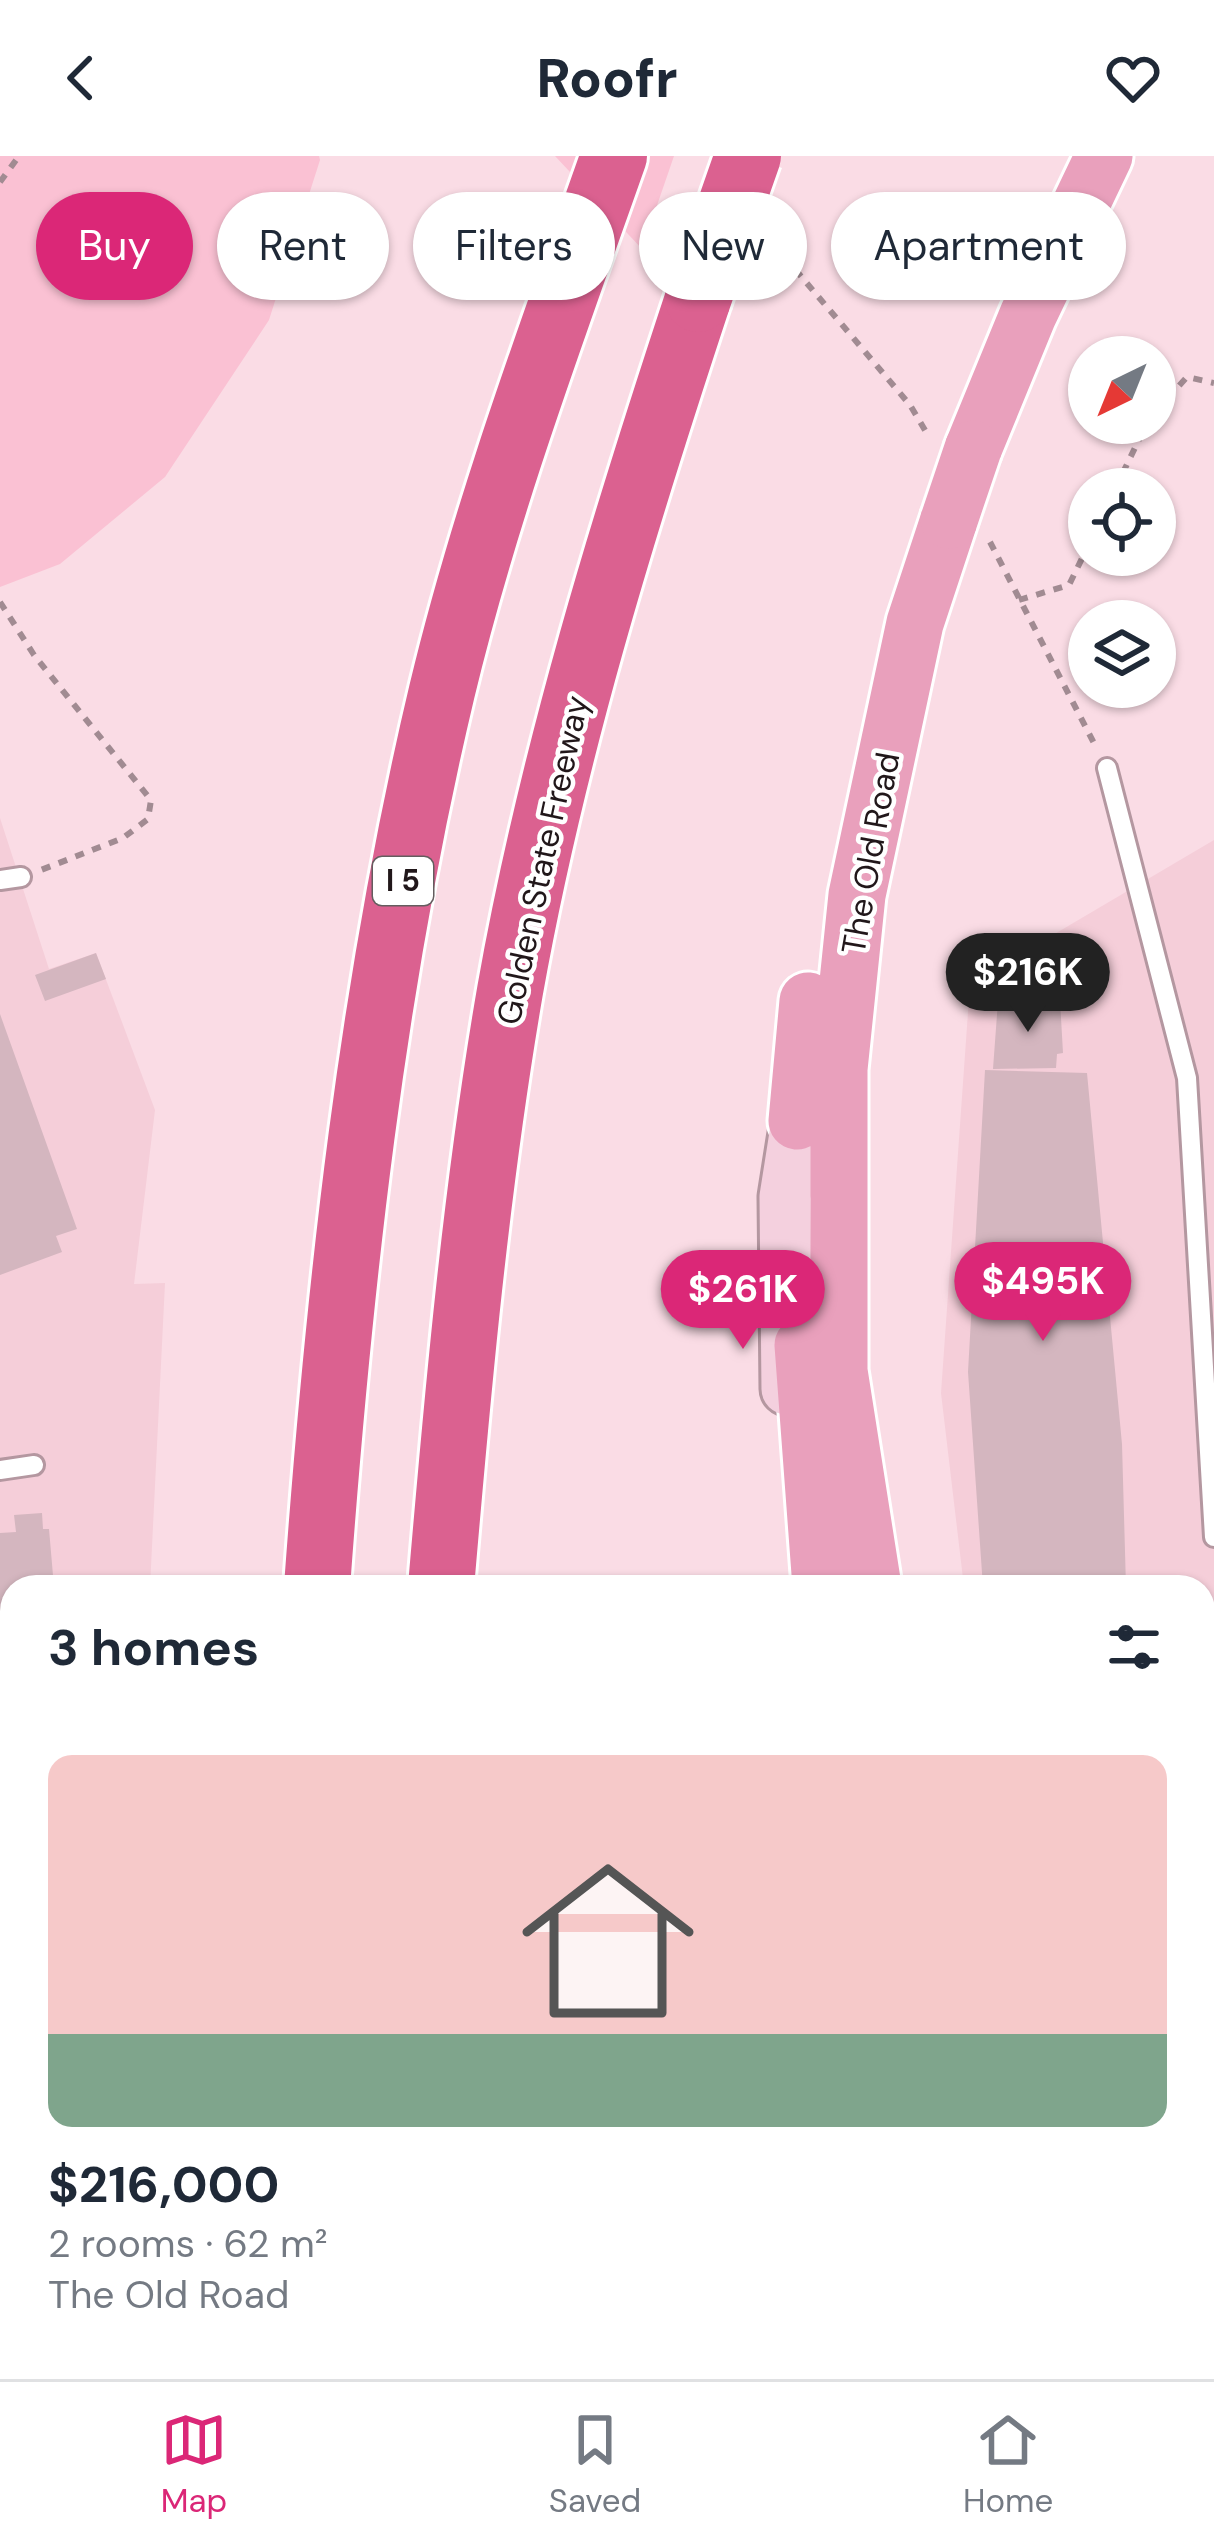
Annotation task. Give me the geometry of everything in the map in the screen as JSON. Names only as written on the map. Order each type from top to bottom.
[{"type":"highway","name":"Golden State Freeway","points":[[442,1575],[468,1291],[511,989],[567,734],[608,579],[748,156]]},
{"type":"highway","name":"I 5","points":[[318,1575],[363,1118],[413,826],[443,689],[484,539],[607,177]]},
{"type":"main road","name":"The Old Road","points":[[820,1575],[802,1322],[797,1120],[809,984],[828,860],[870,664],[938,502],[961,432],[986,319],[1064,156]]},
{"type":"main road","name":"The Old Road","points":[[961,432],[1028,315],[1104,156]]},
{"type":"main road","name":"The Old Road","points":[[871,1575],[839,1371],[839,1070],[857,895],[938,502]]},
{"type":"main road","points":[[796,1575],[788,1460],[785,1197],[797,1120]]},
{"type":"lane","points":[[1107,768],[1187,1078],[1214,1537]]},
{"type":"lane","points":[[0,880],[21,877]]},
{"type":"lane","points":[[0,1470],[34,1465]]},
{"type":"path","points":[[0,182],[19,156]]},
{"type":"path","points":[[1176,389],[1187,377],[1214,383]]},
{"type":"path","points":[[1018,600],[1070,585],[1074,576]]},
{"type":"path","points":[[0,602],[34,655],[151,800],[148,819],[123,838],[21,877]]},
{"type":"shaded area","points":[[0,156],[319,156],[310,192],[217,192],[217,300],[275,300],[269,320],[165,477],[60,564],[0,587]]},
{"type":"shaded area","points":[[555,156],[674,156],[662,192],[639,192],[639,246],[615,220],[615,192],[589,192]]},
{"type":"shaded area","points":[[0,818],[49,969],[96,953],[155,1110],[134,1284],[165,1283],[151,1575],[0,1575]]},
{"type":"shaded area","points":[[1214,840],[1214,1575],[963,1575],[941,1393],[970,984]]},
{"type":"building","points":[[96,953],[106,979],[45,1001],[35,975]]},
{"type":"building","points":[[1060,1000],[1063,1053],[1057,1054],[1056,1068],[993,1069],[998,1001]]},
{"type":"building","points":[[0,1014],[77,1229],[56,1236],[62,1252],[0,1275]]},
{"type":"building","points":[[985,1070],[1087,1073],[1122,1444],[1126,1575],[982,1575],[968,1372]]},
{"type":"building","points":[[42,1513],[43,1529],[49,1529],[53,1575],[0,1575],[0,1533],[16,1532],[14,1515]]}]
